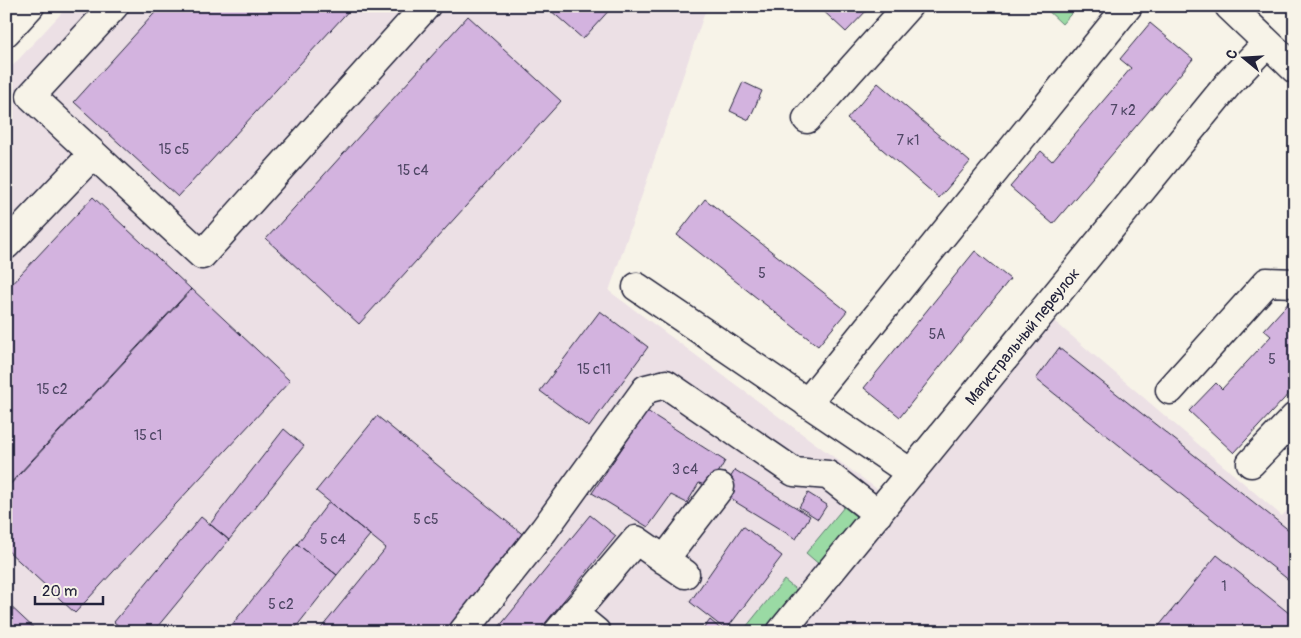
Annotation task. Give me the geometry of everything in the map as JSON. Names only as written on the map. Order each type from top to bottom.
[{"type":"street","points":[[114,6],[31,96],[202,255],[426,6]]},
{"type":"street","points":[[807,119],[908,6]]},
{"type":"street","points":[[807,403],[1128,6]]},
{"type":"street","points":[[1229,6],[1295,69]]},
{"type":"street","name":"Магистральный переулок","points":[[788,629],[911,473],[1228,84],[1267,43]]},
{"type":"street","points":[[6,244],[93,154]]},
{"type":"street","points":[[1170,390],[1267,282],[1295,283]]},
{"type":"street","points":[[637,287],[911,473]]},
{"type":"street","points":[[462,632],[544,530],[646,389],[666,384],[794,472],[828,475],[878,514]]},
{"type":"street","points":[[1251,463],[1295,417]]},
{"type":"street","points":[[596,632],[566,622],[636,540],[675,567],[720,487]]},
{"type":"shaded area","points":[[68,6],[707,6],[609,291],[881,492],[767,632],[6,632],[6,73]]},
{"type":"shaded area","points":[[1053,320],[1282,516],[1295,502],[1295,632],[799,632]]},
{"type":"green space","points":[[1043,6],[1078,6],[1062,24]]},
{"type":"green space","points":[[844,507],[859,519],[821,566],[806,553]]},
{"type":"green space","points":[[784,580],[799,592],[767,632],[742,632]]},
{"type":"building","points":[[161,6],[353,6],[178,197],[74,102]]},
{"type":"building","points":[[551,6],[613,6],[583,39],[549,9]]},
{"type":"building","points":[[818,6],[871,6],[846,32]]},
{"type":"building","points":[[468,16],[561,101],[359,324],[266,239]]},
{"type":"building","points":[[1150,23],[1193,59],[1053,224],[1010,187],[1041,151],[1052,161],[1131,68],[1120,59]]},
{"type":"building","points":[[743,82],[762,91],[749,120],[730,111]]},
{"type":"building","points":[[878,83],[970,162],[939,198],[847,119]]},
{"type":"building","points":[[93,197],[191,289],[6,488],[6,290]]},
{"type":"building","points":[[705,199],[847,311],[818,346],[677,235]]},
{"type":"building","points":[[975,251],[1010,279],[900,417],[864,388]]},
{"type":"building","points":[[192,289],[290,381],[75,613],[6,549],[6,489]]},
{"type":"building","points":[[1292,299],[1295,302],[1295,387],[1234,453],[1189,411],[1216,383],[1222,389],[1271,336],[1264,330]]},
{"type":"building","points":[[600,311],[648,347],[589,427],[540,391]]},
{"type":"building","points":[[1059,348],[1295,535],[1295,585],[1036,379]]},
{"type":"building","points":[[647,411],[725,461],[710,487],[699,483],[687,503],[671,495],[648,527],[592,493]]},
{"type":"building","points":[[377,416],[526,537],[449,632],[318,632],[386,548],[316,491]]},
{"type":"building","points":[[284,429],[304,446],[229,540],[210,524]]},
{"type":"building","points":[[735,470],[810,516],[796,539],[721,493]]},
{"type":"building","points":[[808,493],[827,505],[818,519],[799,507]]},
{"type":"building","points":[[329,502],[370,535],[337,575],[297,544]]},
{"type":"building","points":[[590,515],[616,536],[538,632],[495,632]]},
{"type":"building","points":[[201,517],[229,540],[153,632],[126,632],[114,622]]},
{"type":"building","points":[[743,526],[782,556],[726,630],[690,602]]},
{"type":"building","points":[[297,544],[337,575],[292,632],[226,632]]},
{"type":"building","points":[[1217,555],[1295,618],[1285,632],[1154,632]]},
{"type":"building","points":[[6,602],[38,632],[6,632]]},
{"type":"building","points":[[710,620],[724,632],[701,632]]}]
